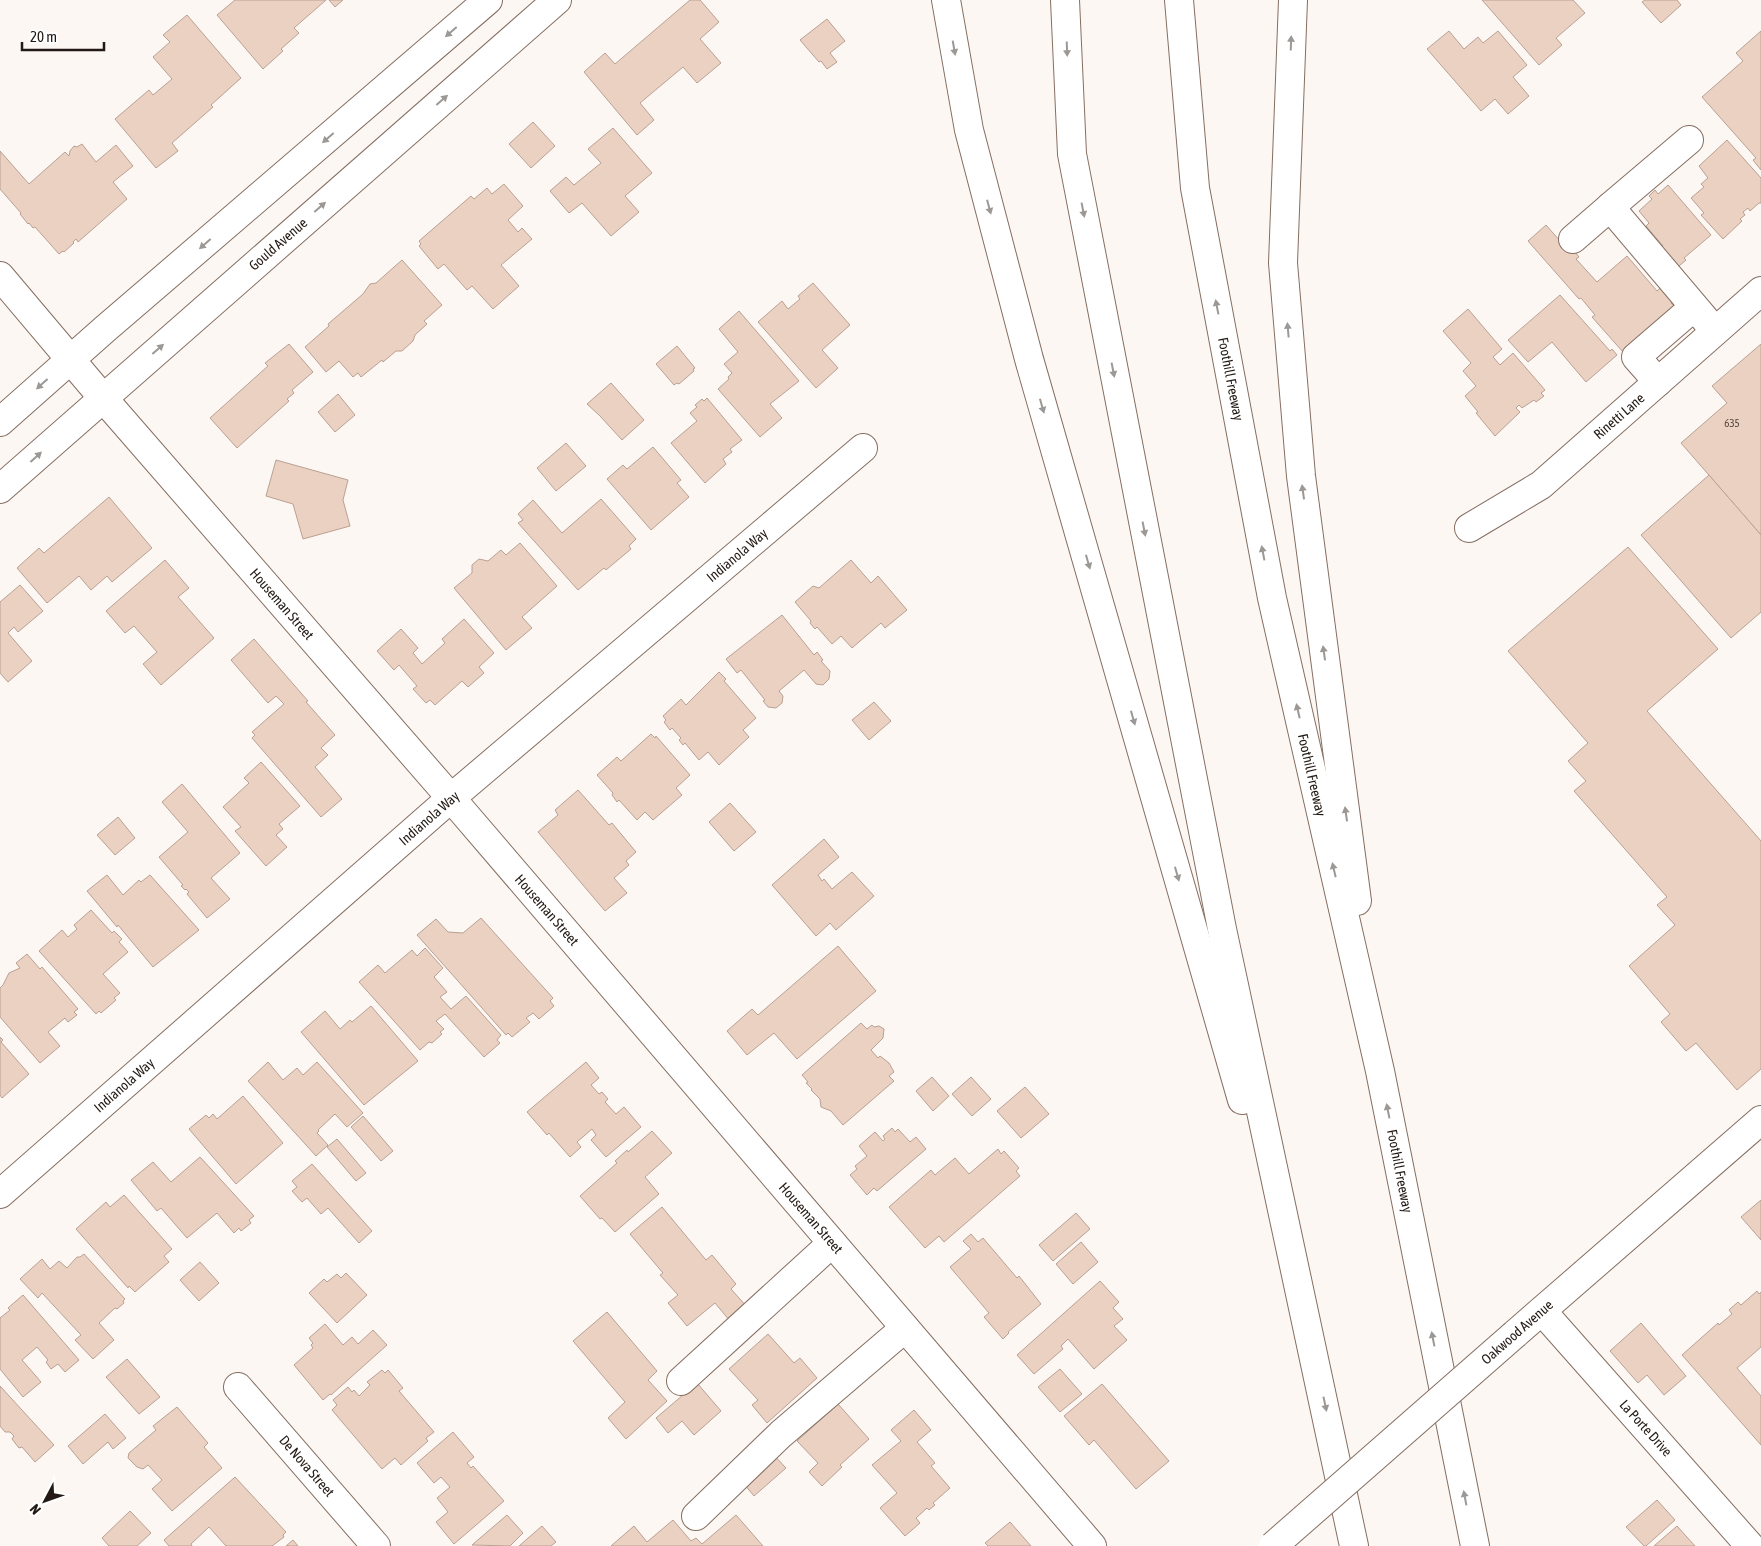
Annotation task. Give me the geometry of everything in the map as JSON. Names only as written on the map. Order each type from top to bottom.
[{"type":"main road","points":[[0,422],[70,359],[488,0]]},
{"type":"main road","name":"Gould Avenue","points":[[0,489],[557,0]]},
{"type":"main road","points":[[946,0],[970,130],[1029,359],[1315,1356]]},
{"type":"main road","points":[[1065,0],[1072,154],[1222,929],[1315,1356],[1354,1546]]},
{"type":"main road","name":"Foothill Freeway","points":[[1180,0],[1197,198],[1272,598],[1380,1071],[1475,1546]]},
{"type":"main road","points":[[1293,0],[1283,263],[1300,476],[1380,1071]]},
{"type":"main road","points":[[1573,239],[1689,140]]},
{"type":"main road","points":[[1610,207],[1715,331]]},
{"type":"main road","name":"Houseman Street","points":[[0,276],[103,398],[451,798],[1092,1546]]},
{"type":"main road","name":"Rinetti Lane","points":[[1469,528],[1541,485],[1761,290]]},
{"type":"main road","points":[[1658,382],[1636,357],[1694,307]]},
{"type":"main road","name":"Indianola Way","points":[[0,1194],[451,798],[863,448]]},
{"type":"main road","name":"Oakwood Avenue","points":[[1273,1546],[1761,1120]]},
{"type":"main road","points":[[681,1381],[832,1243]]},
{"type":"main road","name":"La Porte Drive","points":[[1542,1310],[1750,1546]]},
{"type":"main road","points":[[696,1516],[781,1434],[905,1328]]},
{"type":"main road","name":"De Nova Street","points":[[238,1387],[376,1546]]},
{"type":"building","points":[[235,0],[326,0],[294,28],[299,33],[263,69],[217,15]]},
{"type":"building","points":[[329,0],[343,0],[335,7]]},
{"type":"building","points":[[690,0],[700,0],[719,22],[700,39],[721,63],[697,83],[683,67],[640,103],[654,120],[637,135],[584,72],[605,53],[615,64]]},
{"type":"building","points":[[1482,0],[1573,0],[1585,13],[1556,38],[1562,45],[1539,65]]},
{"type":"building","points":[[1645,0],[1677,0],[1681,5],[1661,23],[1642,2]]},
{"type":"building","points":[[187,15],[241,78],[211,105],[213,107],[172,143],[178,151],[156,168],[115,119],[149,90],[153,95],[172,79],[153,57],[170,42],[163,35]]},
{"type":"building","points":[[827,19],[845,41],[830,53],[837,62],[827,69],[800,40]]},
{"type":"building","points":[[1449,31],[1464,49],[1478,37],[1483,43],[1498,31],[1527,65],[1513,77],[1529,96],[1508,114],[1495,99],[1481,111],[1427,49]]},
{"type":"building","points":[[1761,31],[1761,170],[1753,160],[1756,158],[1702,97],[1743,61],[1736,53]]},
{"type":"building","points":[[533,122],[555,146],[531,168],[509,144]]},
{"type":"building","points":[[613,128],[652,173],[625,196],[639,212],[611,236],[582,203],[569,213],[550,191],[566,177],[574,185],[601,163],[588,149]]},
{"type":"building","points":[[1727,140],[1761,178],[1761,203],[1750,211],[1748,208],[1743,212],[1745,215],[1740,219],[1742,221],[1723,239],[1701,215],[1704,213],[1691,198],[1704,187],[1701,184],[1708,178],[1699,166]]},
{"type":"building","points":[[82,144],[96,162],[116,145],[133,166],[113,182],[127,199],[78,242],[76,239],[64,252],[59,254],[35,227],[33,228],[28,224],[0,189],[0,151],[29,184],[65,152],[69,156],[74,146],[77,147]]},
{"type":"building","points":[[504,184],[523,206],[508,220],[518,232],[522,228],[532,239],[501,265],[519,286],[493,309],[472,286],[467,290],[444,264],[438,269],[419,246],[421,244],[419,241],[471,196],[474,199],[487,188],[492,194]]},
{"type":"building","points":[[1668,185],[1711,235],[1684,258],[1686,260],[1679,266],[1661,247],[1663,246],[1646,226],[1649,223],[1639,211],[1652,199],[1649,196],[1655,190],[1658,194]]},
{"type":"building","points":[[1546,225],[1568,250],[1571,247],[1579,257],[1576,259],[1597,282],[1627,256],[1657,291],[1660,288],[1674,306],[1623,352],[1592,317],[1595,315],[1581,298],[1579,299],[1528,241]]},
{"type":"building","points":[[402,260],[442,305],[424,321],[427,324],[402,351],[396,351],[361,377],[358,373],[353,377],[339,361],[326,372],[305,347],[363,294],[370,284],[376,283]]},
{"type":"building","points":[[813,283],[850,325],[822,350],[838,368],[816,388],[758,322],[782,301],[788,309],[800,299],[798,296]]},
{"type":"building","points":[[1560,295],[1610,351],[1612,349],[1617,355],[1586,382],[1552,342],[1528,362],[1508,340]]},
{"type":"building","points":[[1468,309],[1502,349],[1493,357],[1500,365],[1513,353],[1545,390],[1541,393],[1544,396],[1536,402],[1534,400],[1522,408],[1519,405],[1516,408],[1520,412],[1495,436],[1465,396],[1476,386],[1463,371],[1471,363],[1443,331]]},
{"type":"building","points":[[739,311],[799,381],[770,404],[782,418],[760,437],[718,389],[729,379],[728,377],[732,373],[724,364],[738,352],[719,329]]},
{"type":"building","points":[[289,344],[313,372],[292,390],[294,393],[287,399],[289,401],[237,448],[210,418],[268,366],[265,363]]},
{"type":"building","points":[[1761,344],[1761,535],[1681,443],[1727,403],[1712,386]]},
{"type":"building","points":[[677,346],[695,368],[679,384],[674,385],[656,364]]},
{"type":"building","points":[[611,383],[644,420],[622,440],[587,404]]},
{"type":"building","points":[[338,394],[355,415],[335,432],[318,412]]},
{"type":"building","points":[[707,398],[742,440],[730,449],[732,452],[723,459],[726,464],[705,483],[671,443],[697,421],[690,413],[697,407],[695,405],[702,399],[704,401]]},
{"type":"building","points":[[566,443],[586,466],[556,491],[537,468]]},
{"type":"building","points":[[653,447],[681,480],[677,483],[689,497],[651,530],[607,479],[623,465],[627,469]]},
{"type":"building","points":[[276,460],[348,480],[343,500],[350,526],[303,539],[293,504],[266,496]]},
{"type":"building","points":[[1709,475],[1761,535],[1761,612],[1731,638],[1641,535]]},
{"type":"building","points":[[109,497],[152,548],[112,582],[107,576],[91,590],[79,576],[47,603],[17,568],[39,548],[44,553]]},
{"type":"building","points":[[601,499],[636,539],[629,546],[631,549],[578,590],[518,523],[523,520],[518,514],[533,500],[562,533]]},
{"type":"building","points":[[520,543],[557,586],[522,617],[532,628],[506,650],[454,588],[472,573],[472,565],[479,559],[488,561],[501,550],[506,555]]},
{"type":"building","points":[[1628,547],[1718,649],[1647,711],[1761,841],[1761,1069],[1737,1090],[1696,1043],[1686,1051],[1661,1022],[1670,1014],[1629,966],[1675,925],[1657,905],[1667,897],[1574,791],[1586,781],[1568,761],[1588,743],[1508,651]]},
{"type":"building","points":[[165,560],[189,588],[178,597],[214,638],[161,685],[143,664],[157,652],[134,626],[125,633],[106,611]]},
{"type":"building","points":[[851,560],[871,583],[878,576],[907,610],[885,628],[881,623],[852,648],[841,636],[832,644],[817,627],[815,629],[810,623],[811,621],[795,602],[813,586],[819,588]]},
{"type":"building","points":[[20,585],[43,611],[18,632],[14,627],[8,633],[32,661],[8,682],[0,673],[0,602]]},
{"type":"building","points":[[782,615],[814,655],[817,652],[823,660],[821,661],[830,671],[829,679],[823,685],[816,684],[804,670],[779,691],[783,696],[782,703],[776,708],[768,707],[763,701],[765,700],[741,670],[737,673],[726,659]]},
{"type":"building","points":[[464,619],[494,653],[479,667],[484,673],[468,687],[462,681],[435,705],[430,700],[426,703],[413,689],[417,686],[399,665],[394,670],[377,651],[401,629],[418,648],[413,653],[422,664],[445,643],[442,639]]},
{"type":"building","points":[[254,639],[335,735],[321,748],[328,755],[315,767],[342,799],[321,817],[252,738],[255,735],[252,732],[284,704],[276,696],[268,703],[231,660]]},
{"type":"building","points":[[719,672],[726,679],[724,681],[756,718],[743,730],[749,737],[719,765],[708,752],[699,760],[685,743],[683,745],[679,740],[681,738],[672,728],[670,730],[664,722],[666,720],[663,716],[681,699],[686,705]]},
{"type":"building","points":[[874,702],[891,721],[869,740],[852,720]]},
{"type":"building","points":[[651,734],[655,738],[656,736],[690,775],[676,788],[682,795],[653,820],[645,812],[637,820],[619,800],[617,802],[612,795],[613,793],[597,775],[617,757],[621,761]]},
{"type":"building","points":[[261,762],[300,806],[279,824],[283,829],[276,835],[287,847],[266,866],[235,831],[241,827],[223,807],[249,783],[244,778]]},
{"type":"building","points":[[182,784],[240,853],[211,878],[230,899],[207,918],[187,894],[189,892],[181,886],[183,885],[159,857],[188,832],[162,802]]},
{"type":"building","points":[[578,790],[609,825],[612,823],[636,852],[626,861],[629,865],[614,878],[627,893],[605,911],[538,832],[558,815],[555,810]]},
{"type":"building","points":[[730,803],[756,832],[734,851],[709,822]]},
{"type":"building","points":[[118,817],[135,838],[115,855],[97,835]]},
{"type":"building","points":[[824,839],[839,857],[818,875],[822,881],[824,879],[832,889],[852,872],[874,896],[836,930],[830,923],[816,936],[772,885]]},
{"type":"building","points":[[107,875],[123,895],[139,880],[141,882],[150,875],[199,930],[153,967],[87,891]]},
{"type":"building","points":[[91,910],[112,933],[114,931],[122,939],[119,942],[128,952],[103,974],[120,993],[114,998],[116,1000],[101,1013],[99,1011],[96,1014],[39,951],[62,930],[68,937],[77,929],[74,925]]},
{"type":"building","points":[[481,918],[553,998],[550,1001],[554,1006],[539,1019],[533,1013],[526,1018],[530,1022],[512,1037],[508,1033],[506,1035],[417,935],[436,919],[448,932],[463,933]]},
{"type":"building","points":[[838,946],[876,991],[797,1059],[774,1033],[747,1055],[727,1031],[752,1009],[758,1015]]},
{"type":"building","points":[[425,948],[443,968],[434,977],[447,992],[440,997],[451,1009],[466,996],[501,1035],[497,1040],[500,1043],[484,1057],[445,1014],[436,1021],[444,1029],[440,1032],[442,1034],[420,1050],[359,982],[378,965],[385,973],[412,950],[417,956]]},
{"type":"building","points":[[27,954],[40,969],[42,967],[78,1009],[74,1012],[77,1015],[68,1022],[65,1018],[48,1032],[60,1046],[40,1063],[0,1017],[0,988],[9,973],[20,968],[16,963]]},
{"type":"building","points":[[371,1006],[418,1061],[364,1105],[301,1032],[325,1011],[340,1029],[350,1020],[352,1022]]},
{"type":"building","points":[[861,1023],[867,1029],[872,1025],[884,1029],[883,1038],[871,1050],[878,1058],[880,1056],[889,1063],[894,1072],[889,1076],[894,1081],[843,1125],[831,1111],[821,1107],[820,1099],[811,1090],[806,1083],[808,1082],[802,1075]]},
{"type":"building","points":[[0,1037],[3,1040],[1,1042],[29,1074],[2,1098],[0,1095]]},
{"type":"building","points":[[268,1062],[283,1080],[297,1068],[303,1075],[317,1062],[363,1113],[347,1127],[335,1114],[318,1130],[317,1133],[328,1145],[316,1156],[248,1081]]},
{"type":"building","points":[[586,1062],[599,1078],[591,1085],[599,1094],[602,1092],[608,1099],[605,1102],[616,1114],[624,1107],[641,1127],[606,1157],[591,1140],[596,1135],[592,1129],[577,1142],[581,1147],[570,1157],[527,1112]]},
{"type":"building","points":[[932,1077],[949,1096],[933,1111],[916,1091]]},
{"type":"building","points":[[971,1077],[991,1099],[972,1116],[952,1094]]},
{"type":"building","points":[[1025,1087],[1049,1114],[1021,1138],[997,1111]]},
{"type":"building","points":[[243,1096],[283,1143],[236,1184],[189,1129],[206,1115],[209,1118],[213,1114],[217,1119]]},
{"type":"building","points":[[363,1116],[393,1151],[381,1161],[351,1127]]},
{"type":"building","points":[[892,1128],[895,1132],[898,1129],[910,1142],[916,1137],[926,1149],[877,1191],[874,1188],[867,1195],[850,1175],[857,1169],[855,1166],[867,1156],[859,1146],[875,1132],[883,1141],[885,1139],[883,1136]]},
{"type":"building","points":[[652,1131],[672,1153],[645,1177],[659,1194],[615,1232],[602,1218],[600,1219],[580,1196],[617,1163],[615,1161],[627,1150],[628,1152]]},
{"type":"building","points":[[337,1139],[366,1173],[356,1181],[327,1147]]},
{"type":"building","points":[[998,1149],[1001,1154],[1004,1151],[1019,1168],[1016,1171],[1020,1176],[944,1242],[939,1236],[925,1248],[889,1207],[931,1170],[935,1175],[955,1158],[969,1174]]},
{"type":"building","points":[[200,1157],[254,1216],[249,1220],[251,1223],[241,1231],[239,1228],[234,1233],[217,1213],[187,1238],[161,1208],[157,1211],[131,1180],[153,1162],[171,1182]]},
{"type":"building","points":[[312,1164],[372,1231],[359,1243],[328,1208],[321,1214],[307,1198],[302,1202],[292,1191],[297,1187],[292,1181]]},
{"type":"building","points":[[124,1195],[172,1249],[164,1256],[169,1262],[135,1292],[129,1286],[128,1288],[76,1229],[106,1202],[110,1207]]},
{"type":"building","points":[[1761,1200],[1761,1240],[1741,1217]]},
{"type":"building","points":[[662,1207],[706,1260],[712,1255],[736,1284],[731,1289],[747,1307],[730,1321],[715,1303],[687,1326],[668,1303],[678,1295],[660,1275],[663,1273],[630,1234]]},
{"type":"building","points":[[1076,1213],[1090,1229],[1053,1261],[1039,1245]]},
{"type":"building","points":[[971,1234],[978,1242],[983,1238],[1017,1278],[1019,1276],[1041,1304],[1008,1332],[1003,1339],[984,1317],[989,1313],[950,1267],[971,1249],[963,1241]]},
{"type":"building","points":[[1081,1242],[1098,1262],[1073,1284],[1056,1264]]},
{"type":"building","points":[[84,1254],[125,1299],[124,1303],[117,1309],[115,1308],[99,1323],[114,1340],[93,1359],[75,1340],[81,1335],[42,1293],[38,1298],[20,1279],[42,1259],[50,1269],[59,1261],[67,1268],[77,1257]]},
{"type":"building","points":[[200,1262],[219,1283],[199,1301],[180,1280]]},
{"type":"building","points":[[346,1273],[367,1295],[337,1323],[309,1293],[324,1279],[327,1282],[337,1274],[341,1278]]},
{"type":"building","points":[[1100,1281],[1119,1302],[1113,1308],[1123,1319],[1114,1326],[1127,1340],[1094,1369],[1068,1339],[1061,1346],[1063,1349],[1034,1374],[1017,1355]]},
{"type":"building","points":[[1757,1291],[1759,1294],[1761,1292],[1761,1347],[1737,1368],[1761,1396],[1761,1445],[1682,1355],[1718,1323],[1719,1325],[1732,1314],[1729,1310],[1738,1302],[1741,1305]]},
{"type":"building","points":[[23,1295],[79,1360],[65,1372],[58,1364],[51,1369],[46,1362],[48,1360],[37,1347],[22,1360],[41,1382],[23,1397],[0,1369],[0,1318]]},
{"type":"building","points":[[607,1312],[657,1371],[648,1380],[667,1401],[626,1439],[608,1418],[625,1402],[573,1341]]},
{"type":"building","points":[[1641,1323],[1686,1376],[1664,1395],[1647,1375],[1638,1383],[1610,1351]]},
{"type":"building","points":[[325,1324],[343,1345],[352,1337],[358,1344],[373,1330],[387,1345],[323,1400],[294,1365],[313,1348],[311,1345],[313,1343],[309,1338]]},
{"type":"building","points":[[768,1334],[794,1363],[800,1358],[817,1378],[767,1423],[752,1405],[758,1400],[729,1369]]},
{"type":"building","points":[[127,1359],[160,1397],[139,1414],[106,1377]]},
{"type":"building","points":[[1060,1369],[1082,1394],[1060,1412],[1038,1387]]},
{"type":"building","points":[[382,1370],[385,1373],[388,1370],[403,1388],[399,1391],[434,1432],[426,1438],[428,1441],[401,1465],[395,1458],[382,1469],[332,1410],[337,1405],[333,1400],[348,1387],[359,1396],[370,1385],[367,1382]]},
{"type":"building","points":[[697,1383],[721,1411],[694,1435],[682,1421],[668,1433],[656,1418]]},
{"type":"building","points":[[1102,1384],[1169,1461],[1136,1489],[1094,1440],[1089,1445],[1064,1416]]},
{"type":"building","points":[[0,1386],[54,1445],[35,1462],[22,1447],[19,1448],[12,1439],[14,1436],[10,1432],[5,1432],[0,1426]]},
{"type":"building","points":[[838,1404],[869,1439],[840,1465],[842,1467],[822,1486],[809,1472],[818,1463],[797,1441]]},
{"type":"building","points":[[177,1407],[208,1443],[204,1447],[222,1468],[172,1511],[152,1489],[162,1480],[148,1465],[143,1469],[137,1467],[128,1458],[129,1453],[156,1430],[153,1426]]},
{"type":"building","points":[[914,1410],[931,1430],[917,1442],[935,1463],[931,1466],[950,1488],[933,1503],[935,1505],[929,1510],[927,1508],[916,1518],[920,1523],[905,1536],[880,1508],[897,1493],[872,1465],[901,1441],[891,1430]]},
{"type":"building","points":[[105,1414],[126,1438],[113,1449],[108,1442],[83,1464],[68,1446]]},
{"type":"building","points":[[453,1432],[474,1457],[467,1463],[471,1468],[473,1466],[504,1501],[454,1544],[436,1522],[448,1512],[437,1498],[450,1487],[441,1477],[434,1483],[417,1463]]},
{"type":"building","points":[[770,1451],[786,1468],[754,1496],[739,1478]]},
{"type":"building","points":[[235,1477],[286,1532],[283,1535],[284,1537],[272,1546],[226,1546],[209,1527],[191,1544],[192,1546],[169,1546],[164,1540]]},
{"type":"building","points":[[1657,1500],[1675,1520],[1644,1546],[1626,1527]]},
{"type":"building","points":[[130,1511],[151,1533],[137,1546],[109,1546],[102,1538]]},
{"type":"building","points":[[507,1515],[523,1533],[510,1546],[472,1545]]},
{"type":"building","points":[[736,1515],[763,1546],[611,1546],[634,1526],[647,1542],[673,1520],[691,1541],[696,1538],[702,1544]]},
{"type":"building","points":[[1010,1522],[1031,1546],[988,1546],[985,1543]]},
{"type":"building","points":[[542,1526],[556,1542],[551,1546],[519,1546]]},
{"type":"building","points":[[1677,1526],[1695,1546],[1654,1546]]},
{"type":"building","points":[[293,1540],[298,1546],[286,1546]]}]
